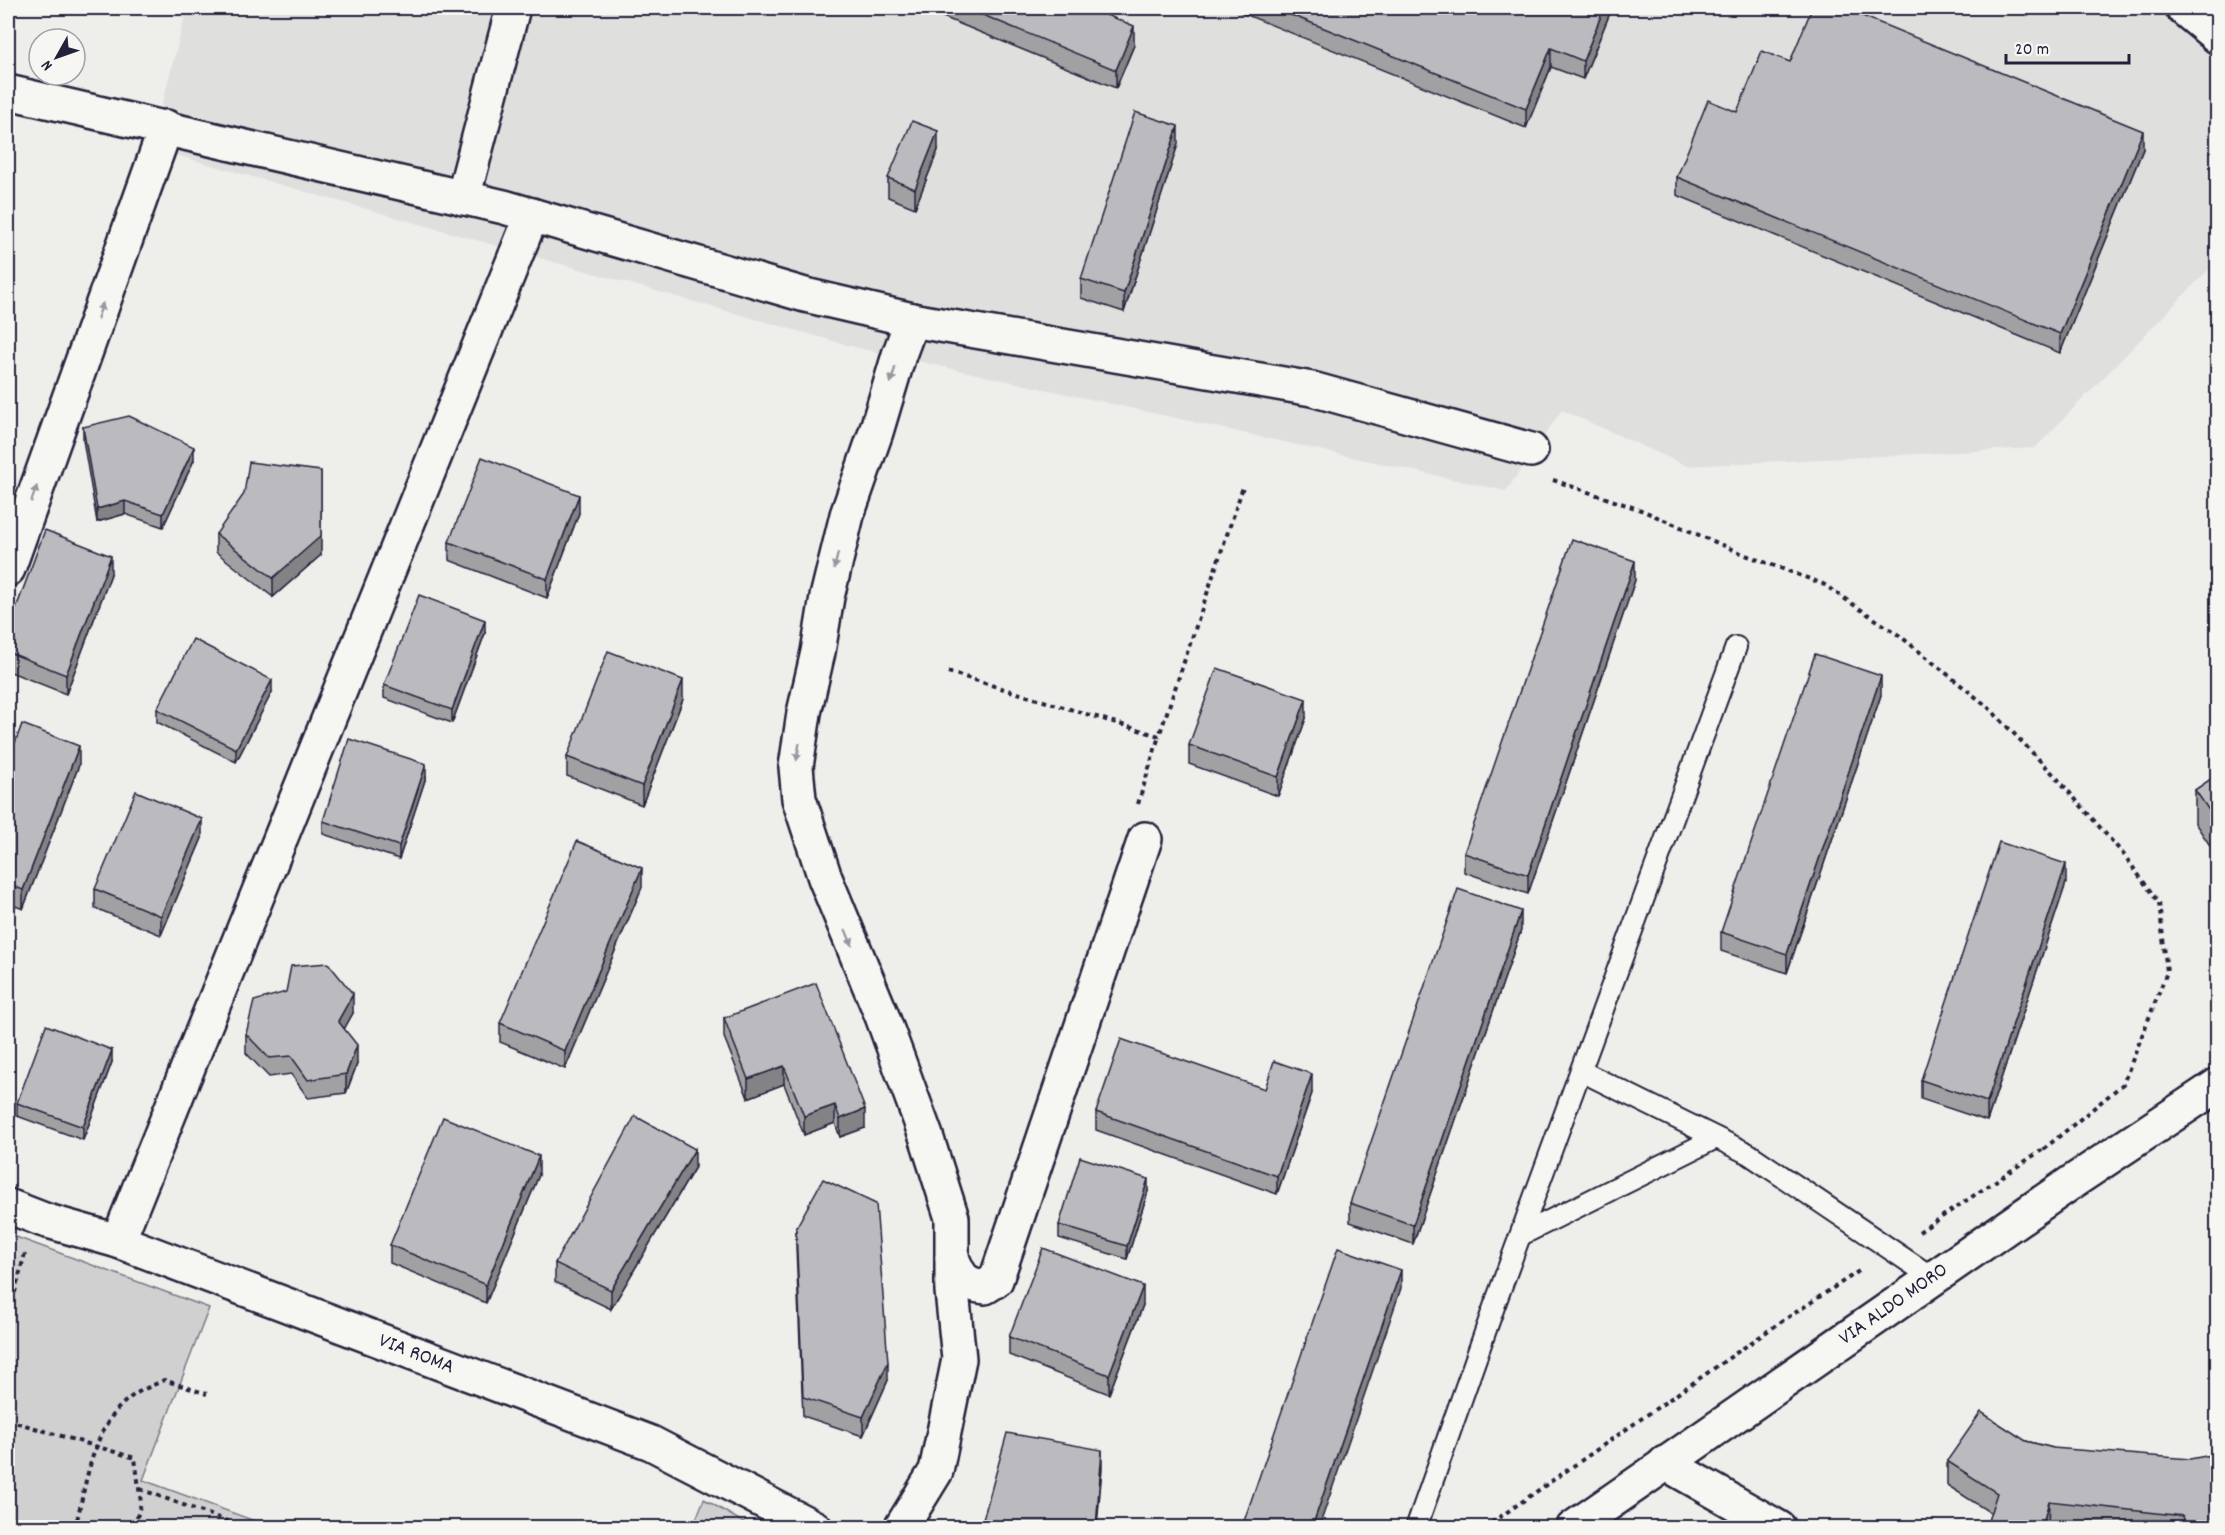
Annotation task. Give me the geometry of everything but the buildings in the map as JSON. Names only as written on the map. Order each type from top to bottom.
[{"type":"street","points":[[463,198],[513,8]]},
{"type":"street","points":[[2183,8],[2217,37]]},
{"type":"street","points":[[8,92],[166,127],[532,215],[805,295],[912,320],[1312,389],[1531,450]]},
{"type":"street","points":[[8,569],[166,127]]},
{"type":"street","points":[[118,1241],[532,215]]},
{"type":"street","points":[[901,1527],[936,1472],[959,1359],[952,1291],[952,1218],[926,1136],[882,1016],[825,878],[799,799],[795,767],[827,597],[847,515],[912,320]]},
{"type":"street","points":[[952,1258],[958,1274],[970,1285],[985,1287],[996,1280],[1145,839]]},
{"type":"street","name":"VIA ALDO MORO","points":[[1573,1527],[2072,1182],[2217,1086]]},
{"type":"street","name":"VIA ROMA","points":[[21,1212],[118,1241],[651,1443],[815,1527]]},
{"type":"street","points":[[1665,1463],[1779,1527]]},
{"type":"lane","points":[[1416,1527],[1736,647]]},
{"type":"lane","points":[[1581,1071],[1749,1154],[1933,1278]]},
{"type":"lane","points":[[1521,1235],[1716,1138]]},
{"type":"path","points":[[1484,1527],[1775,1326],[2045,1148],[2123,1084],[2167,972],[2159,903],[2124,855],[2056,777],[1988,707],[1900,636],[1823,584],[1743,554],[1641,510],[1552,480]]},
{"type":"path","points":[[1145,839],[1130,829],[1243,487]]},
{"type":"path","points":[[948,672],[1159,736]]},
{"type":"path","points":[[2045,1148],[2072,1182]]},
{"type":"path","points":[[8,1319],[21,1212]]},
{"type":"path","points":[[75,1527],[96,1446],[111,1416],[134,1395],[164,1380],[207,1394]]},
{"type":"path","points":[[8,1420],[135,1458],[141,1503],[134,1527]]},
{"type":"path","points":[[140,1489],[246,1527]]},
{"type":"shaded area","points":[[187,8],[2217,8],[2217,261],[2035,448],[1687,466],[1562,410],[1506,491],[858,348],[151,148]]},
{"type":"shaded area","points":[[8,1234],[209,1308],[143,1480],[271,1527],[8,1527]]},
{"type":"shaded area","points":[[704,1499],[751,1527],[693,1527]]}]
